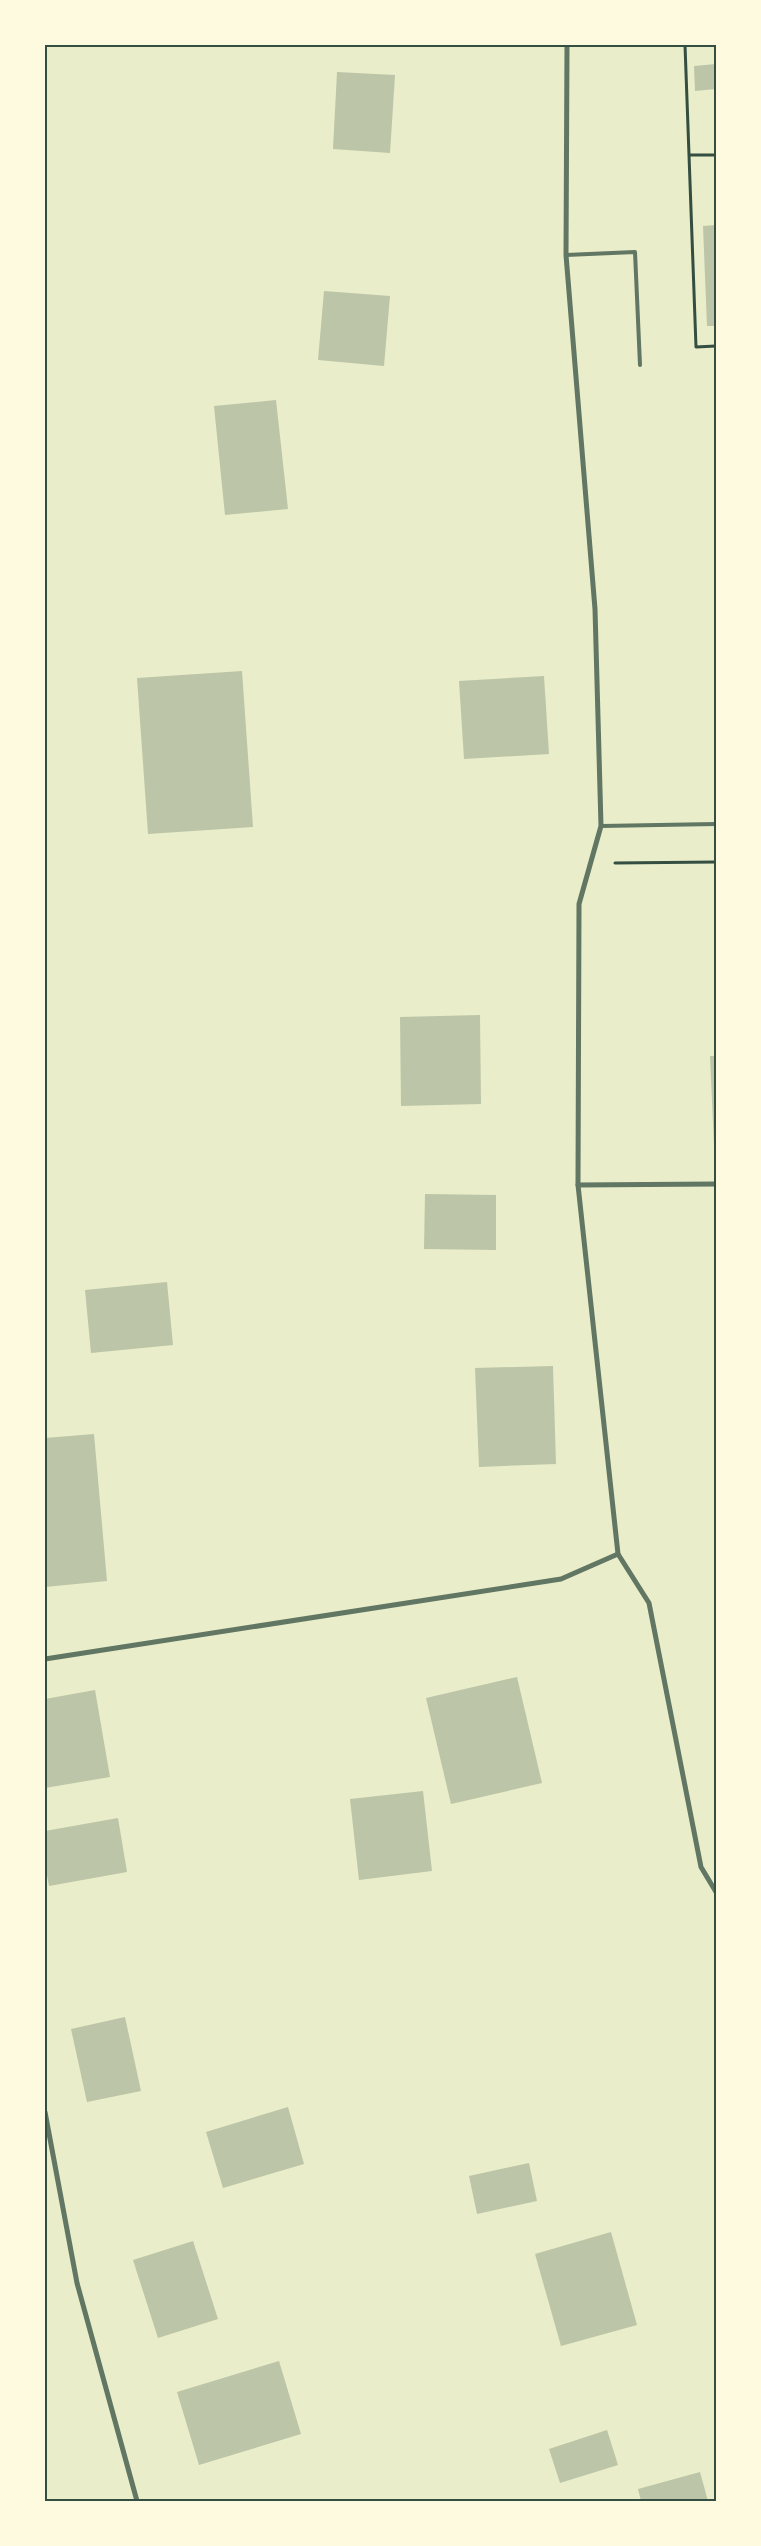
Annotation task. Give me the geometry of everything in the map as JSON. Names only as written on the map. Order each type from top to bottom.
[{"type":"street","points":[[567,45],[566,255],[596,609],[601,826],[579,904],[578,1185],[618,1554],[649,1603],[701,1866],[716,1892]]},
{"type":"street","points":[[578,1185],[716,1184]]},
{"type":"street","points":[[45,1659],[561,1580],[618,1554]]},
{"type":"street","points":[[45,2112],[77,2283],[137,2501]]},
{"type":"lane","points":[[566,255],[635,252],[640,365]]},
{"type":"lane","points":[[601,826],[716,824]]},
{"type":"path","points":[[686,45],[696,347],[716,346]]},
{"type":"path","points":[[690,155],[716,155]]},
{"type":"path","points":[[610,863],[716,862]]},
{"type":"building","points":[[716,64],[716,89],[695,91],[694,66]]},
{"type":"building","points":[[337,72],[395,75],[390,153],[333,149]]},
{"type":"building","points":[[716,225],[716,326],[707,326],[703,226]]},
{"type":"building","points":[[324,291],[390,296],[384,366],[318,360]]},
{"type":"building","points":[[276,400],[288,509],[225,515],[214,406]]},
{"type":"building","points":[[242,671],[253,827],[148,834],[137,678]]},
{"type":"building","points":[[544,676],[549,754],[464,759],[459,681]]},
{"type":"building","points":[[480,1015],[481,1104],[401,1106],[400,1017]]},
{"type":"building","points":[[710,1056],[716,1056],[716,1146],[714,1146]]},
{"type":"building","points":[[425,1194],[496,1195],[496,1250],[424,1249]]},
{"type":"building","points":[[167,1282],[173,1345],[91,1353],[85,1290]]},
{"type":"building","points":[[553,1366],[556,1464],[479,1467],[475,1368]]},
{"type":"building","points":[[94,1434],[107,1581],[45,1587],[45,1438]]},
{"type":"building","points":[[517,1677],[542,1783],[451,1804],[426,1698]]},
{"type":"building","points":[[95,1690],[110,1777],[45,1788],[45,1699]]},
{"type":"building","points":[[423,1791],[432,1871],[359,1880],[350,1799]]},
{"type":"building","points":[[118,1818],[127,1872],[49,1886],[45,1864],[45,1831]]},
{"type":"building","points":[[125,2017],[141,2091],[87,2102],[71,2029]]},
{"type":"building","points":[[288,2107],[304,2164],[223,2188],[206,2132]]},
{"type":"building","points":[[529,2163],[537,2201],[477,2214],[469,2176]]},
{"type":"building","points":[[611,2232],[637,2325],[561,2346],[535,2254]]},
{"type":"building","points":[[193,2241],[218,2319],[158,2338],[133,2260]]},
{"type":"building","points":[[279,2361],[301,2434],[199,2465],[177,2392]]},
{"type":"building","points":[[607,2430],[618,2465],[560,2483],[549,2449]]},
{"type":"building","points":[[700,2472],[708,2501],[641,2501],[638,2489]]}]
